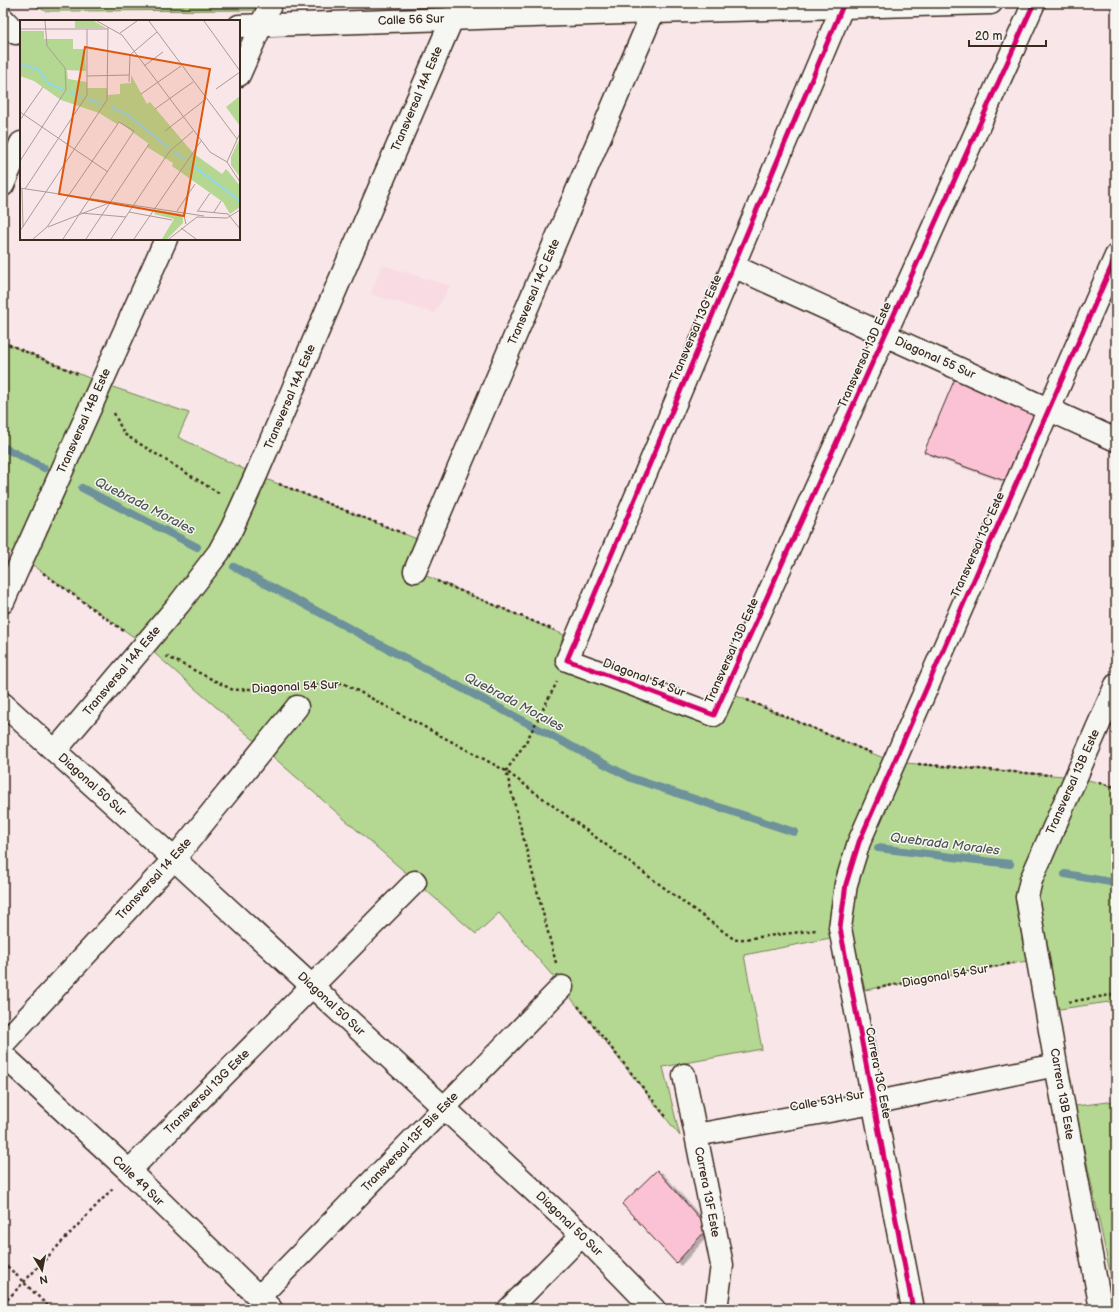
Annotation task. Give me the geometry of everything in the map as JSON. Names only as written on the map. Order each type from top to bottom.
[{"type":"street","points":[[240,73],[271,3]]},
{"type":"street","points":[[655,7],[673,3]]},
{"type":"street","name":"Calle 56 Sur","points":[[240,26],[455,11],[991,3]]},
{"type":"street","name":"Transversal 13D Este","points":[[714,716],[1034,3]]},
{"type":"street","name":"Transversal 13G Este","points":[[567,660],[843,5]]},
{"type":"street","name":"Transversal 14C Este","points":[[415,571],[655,7]]},
{"type":"street","name":"Transversal 14A Este","points":[[55,751],[180,604],[219,552],[256,475],[455,11]]},
{"type":"street","points":[[3,185],[20,145]]},
{"type":"street","name":"Transversal 14B Este","points":[[3,602],[166,240]]},
{"type":"street","name":"Transversal 13C Este","points":[[859,842],[1116,256]]},
{"type":"street","name":"Diagonal 55 Sur","points":[[733,266],[1116,440]]},
{"type":"street","name":"Diagonal 54 Sur","points":[[567,660],[714,716]]},
{"type":"street","name":"Transversal 13B Este","points":[[1031,880],[1116,685]]},
{"type":"street","name":"Diagonal 50 Sur","points":[[3,704],[174,859],[582,1235],[654,1309]]},
{"type":"street","name":"Transversal 14 Este","points":[[3,1044],[174,859],[297,707]]},
{"type":"street","name":"Carrera 13C Este","points":[[859,842],[846,884],[840,928],[913,1309]]},
{"type":"street","name":"Carrera 13B Este","points":[[1031,880],[1027,897],[1101,1309]]},
{"type":"street","name":"Transversal 13G Este","points":[[129,1171],[414,882]]},
{"type":"street","name":"Transversal 13F Bis Este","points":[[265,1303],[444,1107],[562,987]]},
{"type":"street","name":"Calle 49 Sur","points":[[3,1055],[129,1171],[265,1303]]},
{"type":"street","name":"Calle 53H Sur","points":[[696,1135],[873,1103],[1056,1065]]},
{"type":"street","name":"Carrera 13F Este","points":[[684,1075],[722,1265],[716,1309]]},
{"type":"street","points":[[509,1309],[582,1235]]},
{"type":"path","points":[[3,342],[101,384],[124,434],[241,508]]},
{"type":"path","points":[[256,475],[427,543]]},
{"type":"path","points":[[415,571],[576,640]]},
{"type":"path","points":[[567,660],[526,742],[506,771],[562,987],[671,1123]]},
{"type":"path","points":[[1046,1005],[1116,994]]},
{"type":"path","points":[[3,1304],[129,1171]]},
{"type":"path","points":[[3,1262],[51,1309]]},
{"type":"shaded area","points":[[382,265],[450,286],[434,313],[371,294]]},
{"type":"green space","points":[[28,3],[259,3],[257,10],[46,11]]},
{"type":"green space","points":[[3,342],[101,383],[189,413],[178,437],[256,475],[427,543],[415,571],[576,640],[568,660],[714,715],[725,691],[893,762],[1076,777],[1116,787],[1116,1001],[1046,1011],[1038,959],[865,990],[851,934],[744,955],[762,1049],[663,1067],[680,1136],[562,987],[499,913],[476,934],[145,645],[23,558],[3,548]]},
{"type":"green space","points":[[1116,1101],[1116,1296],[1115,1296],[1075,1106]]},
{"type":"building","points":[[956,376],[1038,410],[1005,481],[924,452]]},
{"type":"building","points":[[657,1170],[708,1228],[676,1263],[622,1204]]},
{"type":"waterway","name":"Quebrada Morales","points":[[3,447],[44,468]]},
{"type":"waterway","name":"Quebrada Morales","points":[[82,488],[197,547]]},
{"type":"waterway","name":"Quebrada Morales","points":[[234,567],[631,778],[794,832]]},
{"type":"waterway","name":"Quebrada Morales","points":[[878,848],[1010,864]]},
{"type":"waterway","name":"Quebrada Morales","points":[[1065,874],[1116,883]]},
{"type":"cycle path","points":[[844,3],[567,660],[714,715],[1034,3]]},
{"type":"cycle path","points":[[913,1309],[840,928],[846,884],[859,842],[1116,256]]}]
